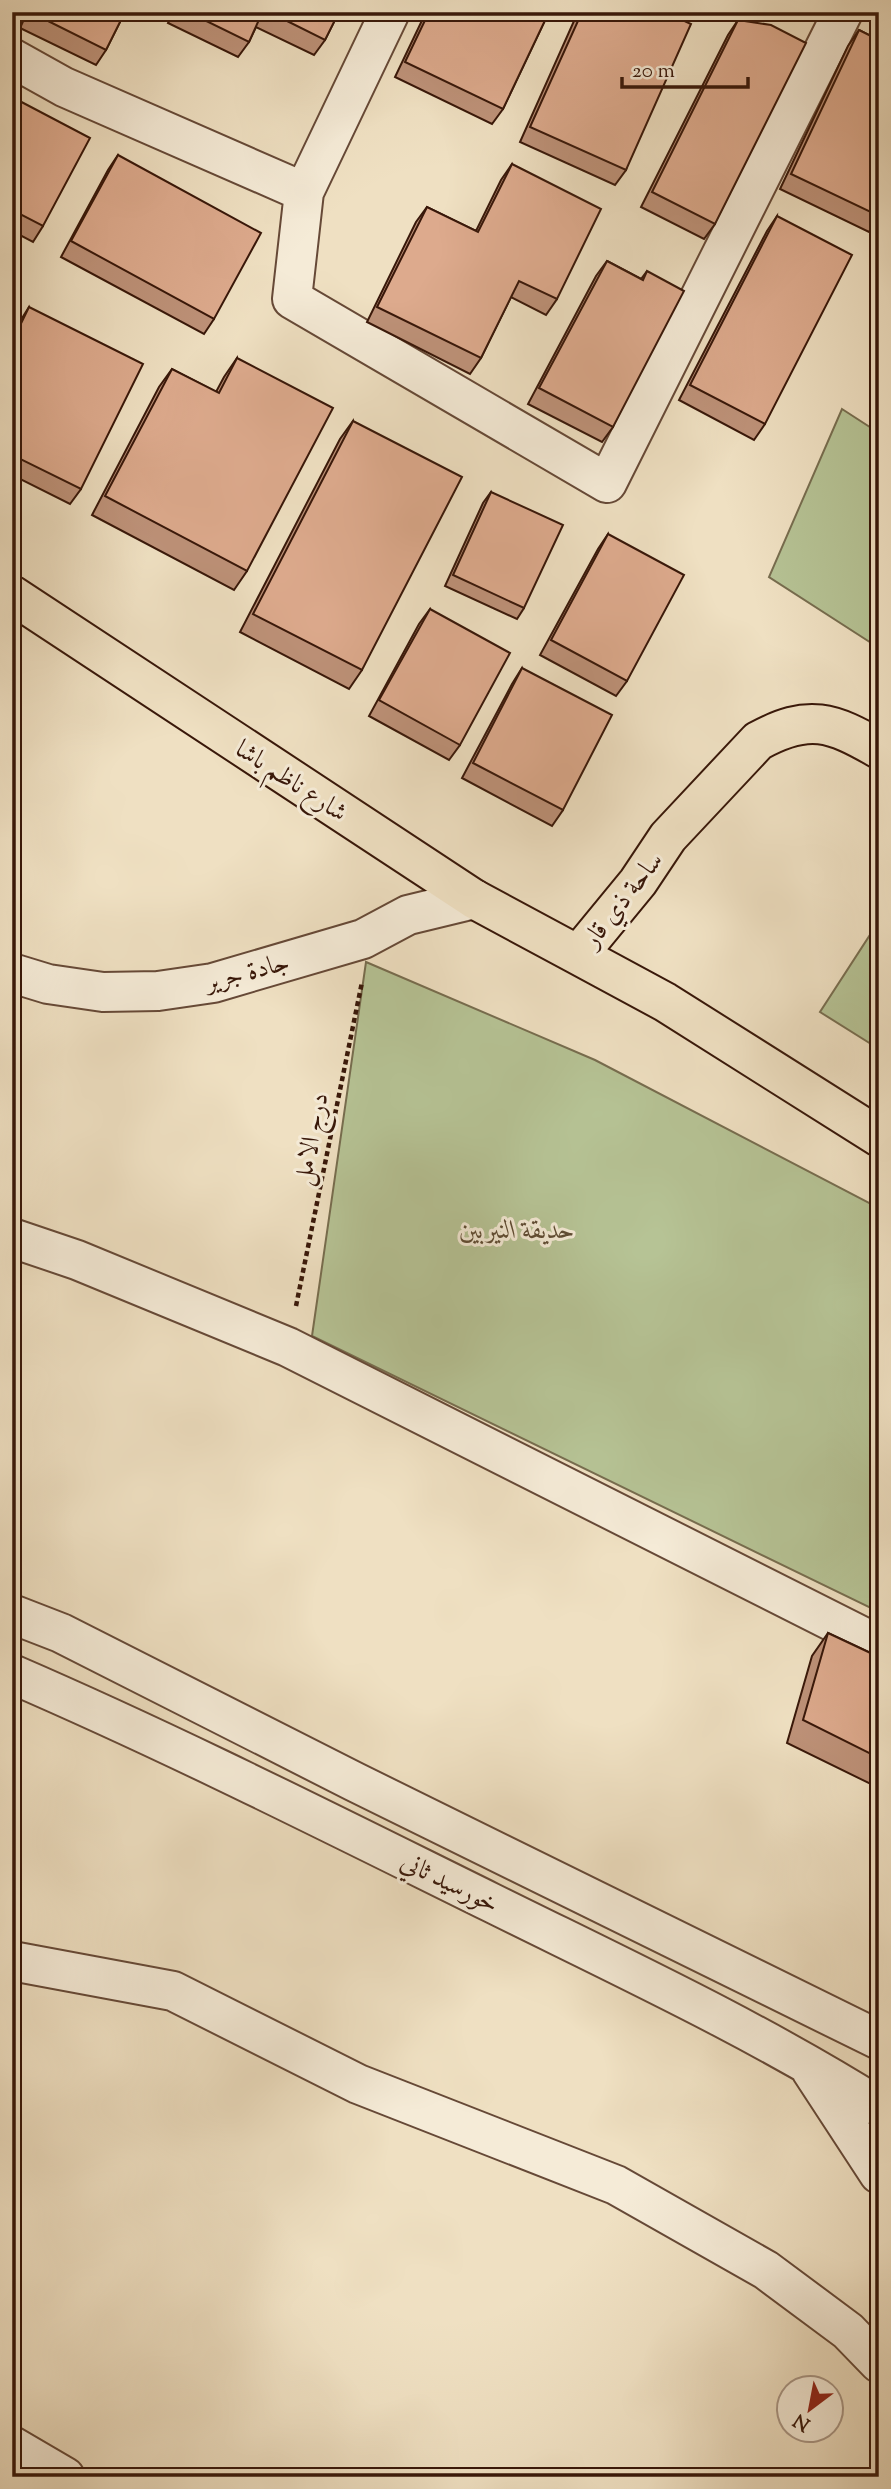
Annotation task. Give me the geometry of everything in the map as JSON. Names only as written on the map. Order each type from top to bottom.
[{"type":"main road","name":"شارع ناظم باشا","points":[[12,595],[474,899],[578,955]]},
{"type":"main road","name":"ساحة ذي قار","points":[[879,749],[841,727],[818,723],[776,732],[758,741],[668,837],[638,882],[578,955],[665,1002],[879,1137]]},
{"type":"street","points":[[390,12],[304,192],[292,299],[607,483],[843,12]]},
{"type":"street","points":[[12,58],[64,87],[304,192]]},
{"type":"street","name":"جادة جرير","points":[[12,973],[48,984],[103,992],[158,991],[213,983],[363,939],[408,915],[474,899]]},
{"type":"street","points":[[12,1238],[77,1260],[288,1346],[879,1645]]},
{"type":"street","name":"خورسيد ثاني","points":[[12,1614],[61,1633],[404,1807],[879,2040]]},
{"type":"street","name":"خورسيد ثاني","points":[[12,1674],[316,1816],[804,2060],[879,2107]]},
{"type":"street","points":[[12,1961],[173,1991],[359,2084],[616,2185],[766,2270],[848,2331],[879,2362]]},
{"type":"street","points":[[804,2060],[879,2174]]},
{"type":"street","points":[[12,2446],[65,2477]]},
{"type":"path","name":"درج الامل","points":[[288,1346],[366,962],[363,939]]},
{"type":"green space","points":[[842,409],[879,433],[879,648],[769,577]]},
{"type":"green space","points":[[879,921],[879,1049],[820,1012]]},
{"type":"green space","name":"حديقة النيربين","points":[[366,962],[595,1060],[879,1208],[879,1612],[312,1336]]},
{"type":"building","points":[[30,12],[125,12],[106,50]]},
{"type":"building","points":[[188,12],[255,12],[258,22],[249,42]]},
{"type":"building","points":[[269,12],[339,12],[325,40]]},
{"type":"building","points":[[429,12],[549,12],[503,109],[405,62]]},
{"type":"building","points":[[582,12],[634,12],[643,16],[644,12],[665,12],[691,24],[626,170],[530,127]]},
{"type":"building","points":[[738,20],[771,25],[806,43],[715,224],[652,192]]},
{"type":"building","points":[[859,30],[879,40],[879,216],[791,174]]},
{"type":"building","points":[[12,97],[90,138],[43,226],[12,210]]},
{"type":"building","points":[[118,155],[261,233],[214,319],[71,241]]},
{"type":"building","points":[[512,164],[601,209],[557,299],[519,281],[481,358],[377,307],[427,207],[478,232]]},
{"type":"building","points":[[777,216],[852,255],[765,424],[690,385]]},
{"type":"building","points":[[607,261],[643,280],[647,271],[684,291],[613,427],[539,388]]},
{"type":"building","points":[[29,307],[143,364],[81,489],[12,455],[12,342]]},
{"type":"building","points":[[237,358],[333,408],[247,571],[105,496],[172,369],[219,393]]},
{"type":"building","points":[[353,421],[462,477],[362,670],[253,614]]},
{"type":"building","points":[[491,492],[563,525],[524,608],[453,575]]},
{"type":"building","points":[[608,534],[684,575],[627,681],[551,640]]},
{"type":"building","points":[[430,609],[510,653],[460,745],[379,700]]},
{"type":"building","points":[[522,668],[612,715],[563,810],[473,763]]},
{"type":"building","points":[[828,1633],[879,1657],[879,1758],[803,1720]]}]
